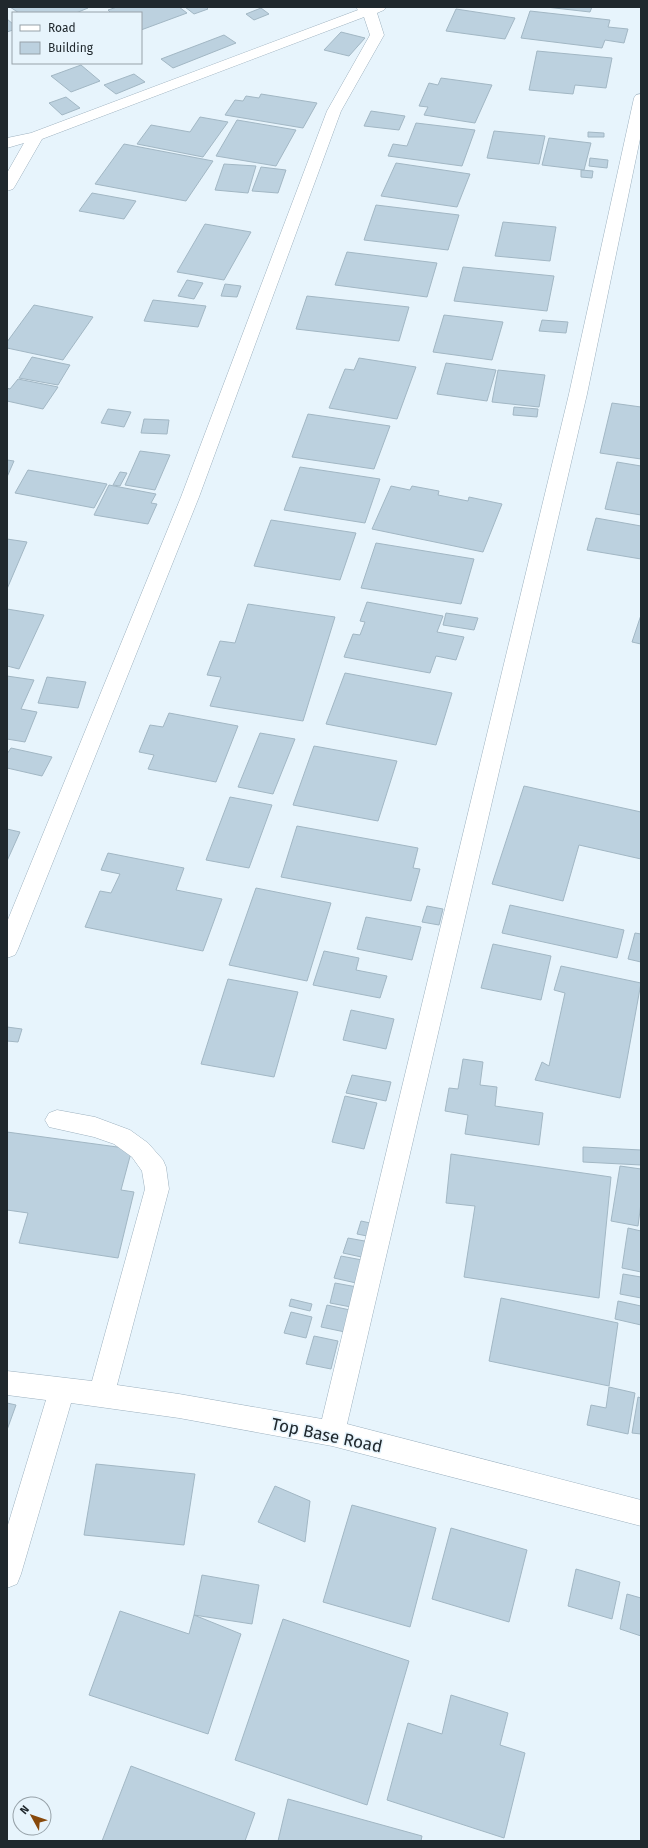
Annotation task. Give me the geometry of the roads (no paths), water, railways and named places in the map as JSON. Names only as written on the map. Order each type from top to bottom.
[{"type":"street","points":[[7,143],[36,136],[370,8],[377,35],[334,111],[190,497],[7,949]]},
{"type":"street","points":[[332,1433],[576,402],[641,98]]},
{"type":"street","points":[[7,186],[36,136]]},
{"type":"street","points":[[57,1120],[95,1127],[122,1137],[140,1150],[154,1167],[157,1189],[101,1394]]},
{"type":"street","name":"Top Base Road","points":[[7,1384],[101,1394],[332,1433],[641,1513]]},
{"type":"street","points":[[7,1574],[62,1389]]}]
